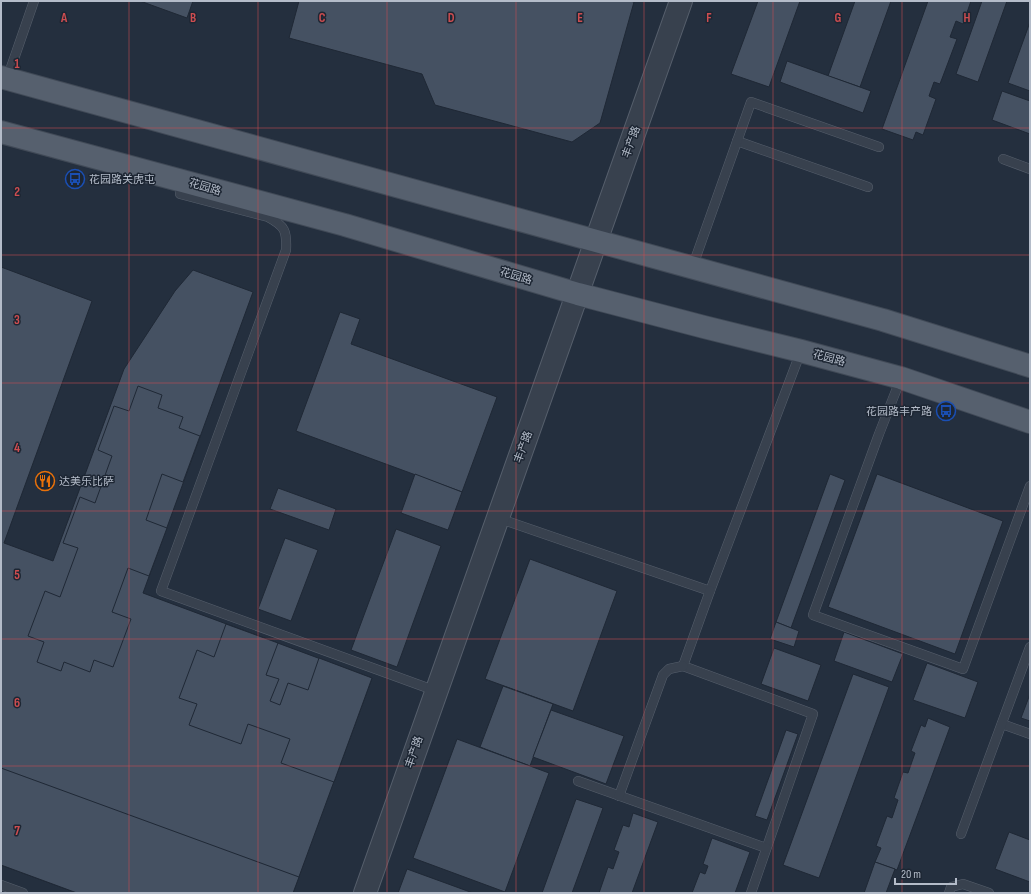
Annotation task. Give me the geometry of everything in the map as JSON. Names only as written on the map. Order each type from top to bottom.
[{"type":"main road","points":[[4,78],[883,320],[1030,366]]},
{"type":"main road","name":"花园路","points":[[1,132],[345,226],[578,294],[901,378],[1030,422]]},
{"type":"street","name":"丰产路","points":[[365,893],[681,1]]},
{"type":"lane","points":[[4,78],[34,1]]},
{"type":"lane","points":[[692,268],[751,102],[879,147]]},
{"type":"lane","points":[[737,141],[868,188]]},
{"type":"lane","points":[[1003,159],[1030,169]]},
{"type":"lane","points":[[183,181],[180,194],[268,217],[280,224],[287,236],[286,250],[161,591],[436,691]]},
{"type":"lane","points":[[683,666],[801,351]]},
{"type":"lane","points":[[901,378],[813,615],[963,669],[1030,486]]},
{"type":"lane","points":[[498,518],[710,591]]},
{"type":"lane","points":[[961,834],[1030,646]]},
{"type":"lane","points":[[619,796],[663,675],[669,669],[683,666],[813,714],[751,893]]},
{"type":"lane","points":[[1002,724],[1030,734]]},
{"type":"lane","points":[[578,781],[766,848]]},
{"type":"lane","points":[[949,893],[951,887],[963,884],[989,893]]},
{"type":"lane","points":[[1,885],[23,893]]},
{"type":"building","points":[[140,1],[193,1],[187,18]]},
{"type":"building","points":[[299,1],[634,2],[600,123],[572,142],[435,105],[422,74],[289,38]]},
{"type":"building","points":[[758,1],[800,1],[769,87],[731,74]]},
{"type":"building","points":[[855,1],[891,1],[860,87],[828,76]]},
{"type":"building","points":[[928,1],[971,1],[963,24],[956,21],[950,37],[957,39],[940,84],[934,82],[929,96],[936,99],[923,135],[916,132],[913,140],[882,129]]},
{"type":"building","points":[[982,1],[1007,1],[978,82],[956,74]]},
{"type":"building","points":[[1030,22],[1030,91],[1008,83]]},
{"type":"building","points":[[787,61],[871,91],[863,113],[780,82]]},
{"type":"building","points":[[1002,91],[1030,101],[1030,134],[992,120]]},
{"type":"building","points":[[1,267],[92,301],[4,543],[53,561],[124,369],[175,291],[193,270],[253,292],[143,593],[372,678],[293,893],[77,893],[1,865]]},
{"type":"building","points":[[340,312],[360,319],[351,344],[497,397],[462,492],[296,431]]},
{"type":"building","points":[[138,386],[162,395],[158,408],[183,417],[179,428],[200,436],[183,482],[162,474],[146,520],[167,528],[149,576],[128,568],[112,612],[131,619],[113,667],[94,660],[90,672],[64,662],[61,671],[37,662],[44,642],[28,636],[45,591],[60,597],[78,548],[63,543],[80,497],[95,503],[112,456],[98,450],[114,406],[129,411]]},
{"type":"building","points":[[415,474],[462,492],[448,530],[401,513]]},
{"type":"building","points":[[830,474],[845,480],[791,628],[776,622]]},
{"type":"building","points":[[877,474],[1003,521],[955,654],[828,607]]},
{"type":"building","points":[[278,488],[336,509],[329,530],[270,509]]},
{"type":"building","points":[[396,529],[441,546],[397,667],[351,650]]},
{"type":"building","points":[[285,538],[318,550],[291,621],[258,609]]},
{"type":"building","points":[[530,559],[617,591],[573,711],[485,679]]},
{"type":"building","points":[[776,622],[799,631],[794,647],[770,639]]},
{"type":"building","points":[[226,624],[278,643],[266,675],[279,679],[270,701],[280,705],[288,683],[308,690],[319,658],[372,678],[334,782],[281,763],[290,739],[248,724],[241,744],[189,725],[197,704],[179,698],[197,650],[214,657]]},
{"type":"building","points":[[844,632],[903,654],[892,682],[834,661]]},
{"type":"building","points":[[774,648],[821,665],[808,701],[761,684]]},
{"type":"building","points":[[927,663],[978,682],[965,718],[913,700]]},
{"type":"building","points":[[853,674],[889,687],[819,878],[783,865]]},
{"type":"building","points":[[503,686],[553,704],[530,766],[480,747]]},
{"type":"building","points":[[1030,694],[1030,721],[1021,718]]},
{"type":"building","points":[[551,710],[624,736],[606,784],[533,757]]},
{"type":"building","points":[[928,718],[950,727],[897,870],[875,862],[881,848],[876,846],[887,816],[892,818],[898,800],[894,798],[903,772],[908,773],[915,753],[911,751],[921,725],[925,727]]},
{"type":"building","points":[[786,730],[798,734],[767,820],[755,816]]},
{"type":"building","points":[[457,739],[549,773],[505,892],[413,858]]},
{"type":"building","points":[[1,768],[299,877],[293,893],[77,893],[1,865]]},
{"type":"building","points":[[576,799],[603,808],[572,893],[542,893]]},
{"type":"building","points":[[633,813],[658,822],[632,893],[599,893],[608,867],[613,869],[619,852],[614,850],[623,825],[629,827]]},
{"type":"building","points":[[1009,832],[1030,840],[1030,882],[995,869]]},
{"type":"building","points":[[712,838],[750,852],[735,893],[692,893],[700,872],[705,874],[708,866],[703,864]]},
{"type":"building","points":[[875,862],[895,869],[886,893],[864,893]]},
{"type":"building","points":[[407,869],[473,893],[398,893]]},
{"type":"place","name":"花园路关虎屯","points":[[75,179]]},
{"type":"place","name":"花园路丰产路","points":[[946,411]]},
{"type":"place","name":"达美乐比萨","points":[[45,481]]}]
